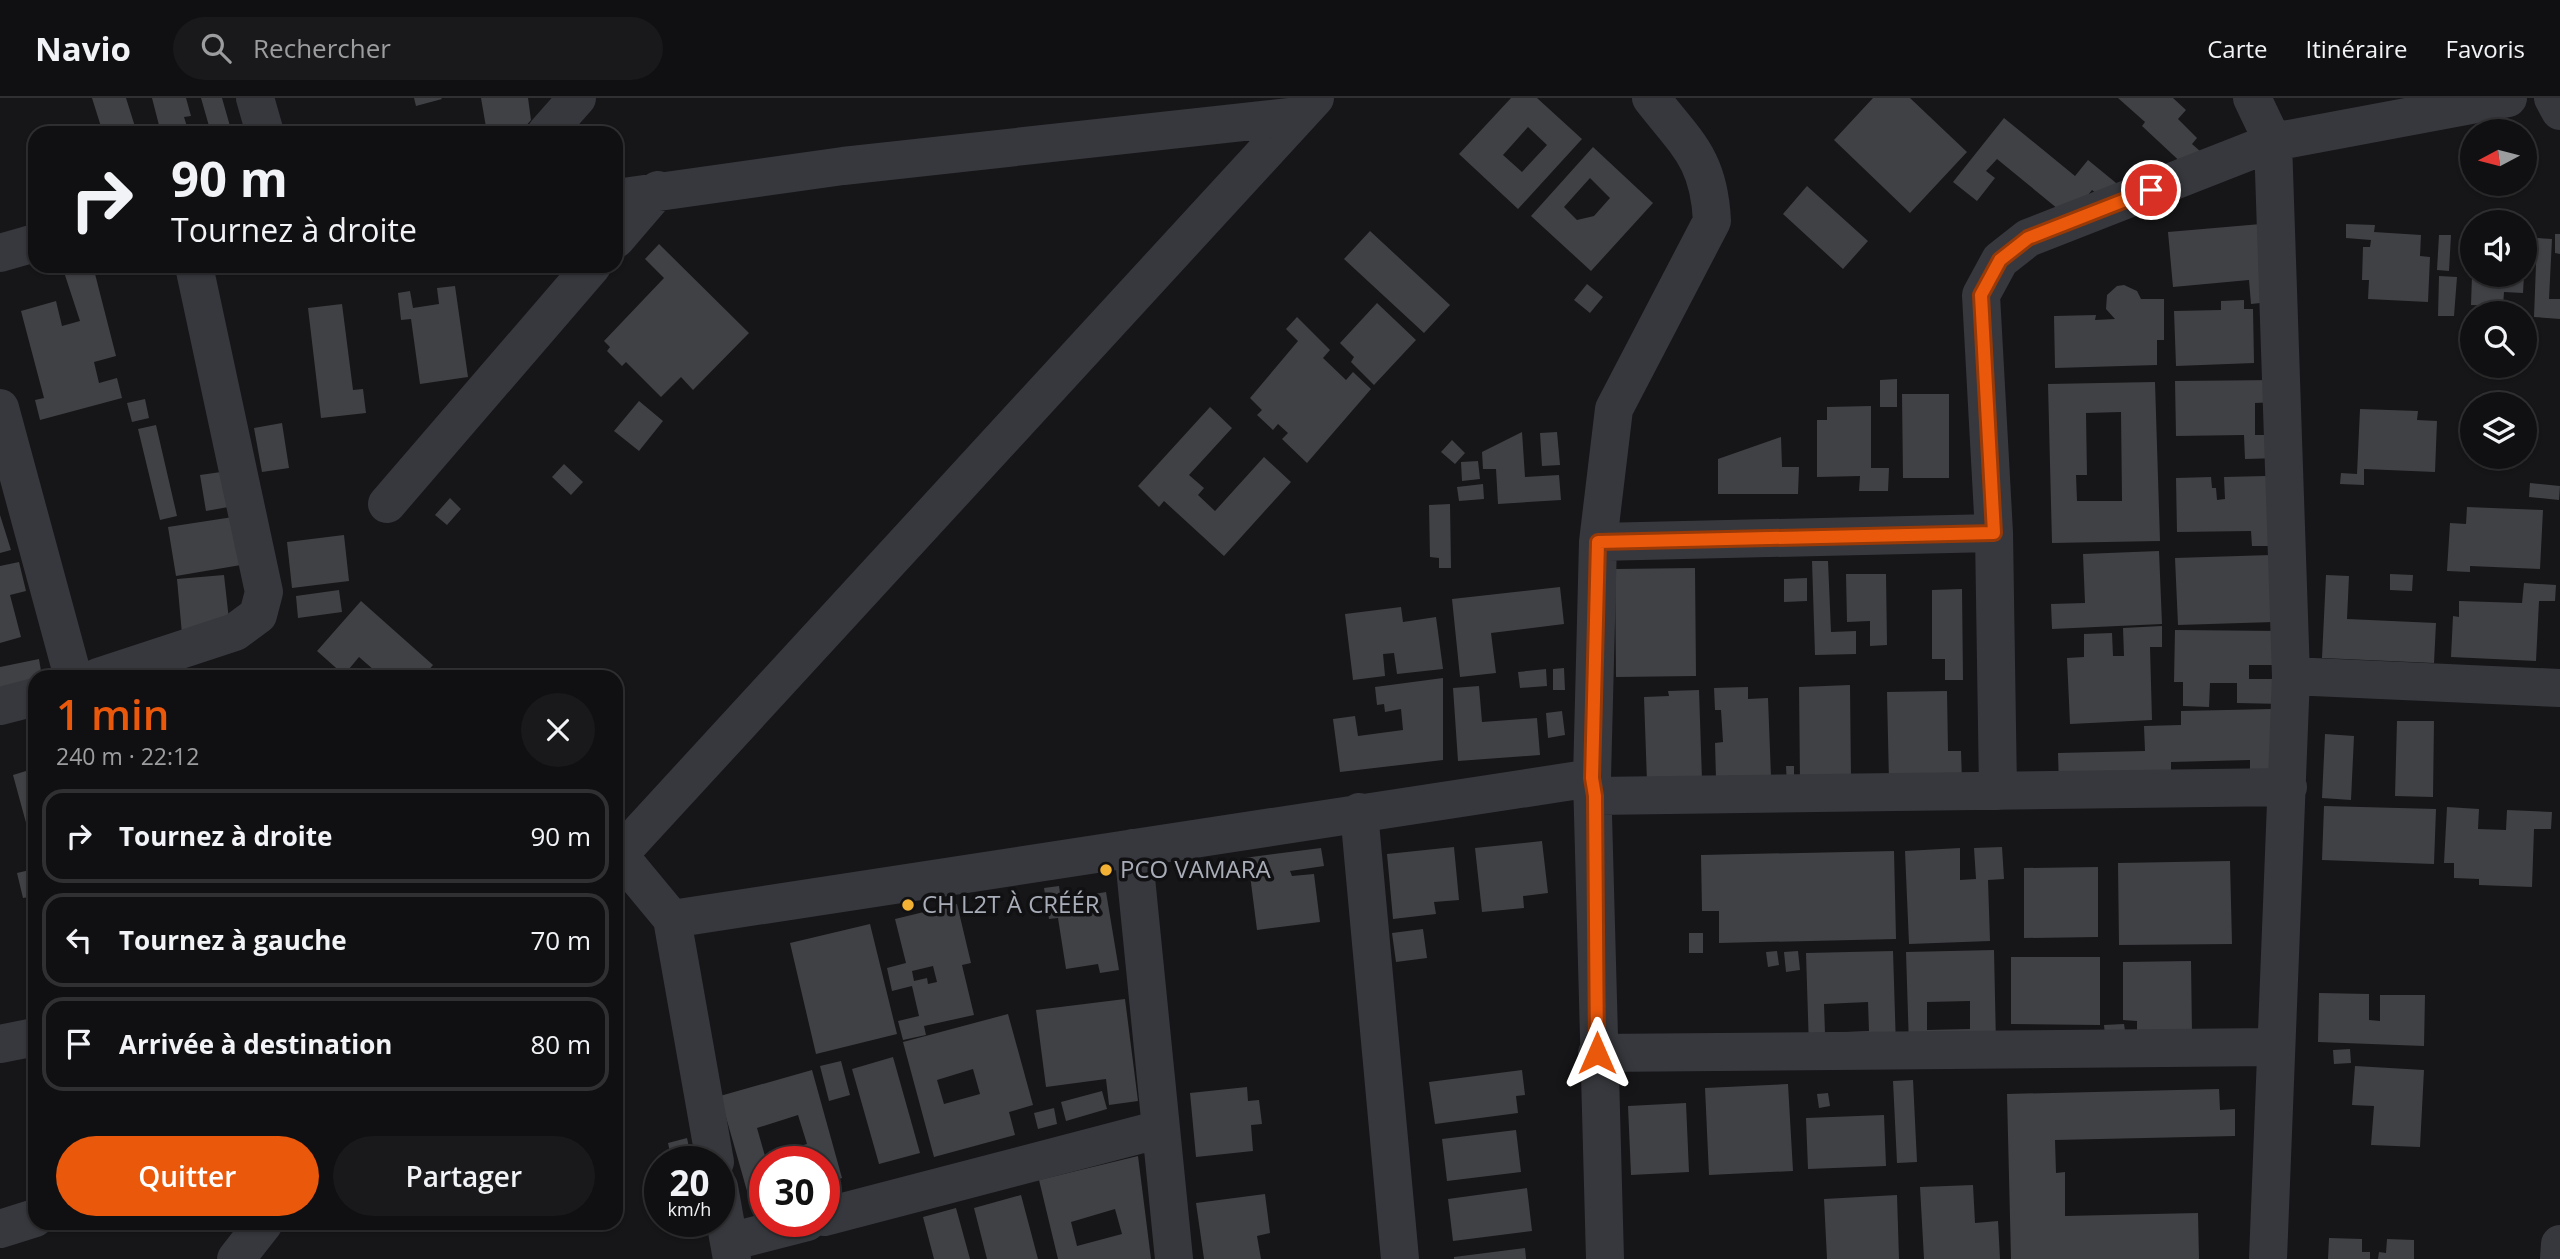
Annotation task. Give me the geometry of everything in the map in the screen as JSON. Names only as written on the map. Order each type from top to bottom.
[{"type":"street","points":[[255,98],[263,126]]},
{"type":"street","points":[[552,126],[577,98]]},
{"type":"street","points":[[1605,1259],[1597,1053],[1594,787],[1598,542],[1614,408],[1712,221],[1710,189],[1701,162],[1651,98]]},
{"type":"street","points":[[2252,98],[2273,142],[2291,677],[2267,1259]]},
{"type":"street","points":[[1998,791],[1994,533],[1981,295],[2000,260],[2028,238],[2273,142],[2508,98]]},
{"type":"street","points":[[2553,98],[2560,111]]},
{"type":"street","points":[[623,197],[1307,107]]},
{"type":"street","points":[[623,849],[1307,107]]},
{"type":"street","points":[[623,231],[658,190]]},
{"type":"street","points":[[0,253],[28,245]]},
{"type":"street","points":[[120,670],[236,632],[258,615],[264,592],[196,273]]},
{"type":"street","points":[[387,504],[586,273]]},
{"type":"street","points":[[2,423],[71,670]]},
{"type":"street","points":[[1598,542],[1994,533]]},
{"type":"street","points":[[2291,677],[2560,688]]},
{"type":"street","points":[[0,706],[28,698]]},
{"type":"street","points":[[671,919],[1359,812],[1594,787],[1998,791],[2288,787]]},
{"type":"street","points":[[1359,812],[1400,1259]]},
{"type":"street","points":[[1133,848],[1174,1259]]},
{"type":"street","points":[[623,863],[671,919],[712,1146]]},
{"type":"street","points":[[0,1044],[28,1038]]},
{"type":"street","points":[[1597,1053],[2274,1047]]},
{"type":"street","points":[[840,1213],[1161,1129]]},
{"type":"street","points":[[0,1228],[28,1220]]},
{"type":"street","points":[[236,1259],[259,1230]]},
{"type":"street","points":[[731,1250],[766,1237]]},
{"type":"street","points":[[2559,1259],[2560,1244]]},
{"type":"building","points":[[92,98],[126,98],[135,126],[101,126]]},
{"type":"building","points":[[152,98],[186,98],[191,116],[184,117],[187,126],[159,126]]},
{"type":"building","points":[[201,98],[222,98],[230,126],[209,126]]},
{"type":"building","points":[[414,98],[441,98],[442,99],[416,106]]},
{"type":"building","points":[[481,98],[528,98],[531,120],[526,126],[486,126]]},
{"type":"building","points":[[1511,98],[1537,98],[1582,139],[1518,209],[1459,154]],"holes":[[[1528,127],[1547,145],[1522,172],[1503,155]]]},
{"type":"building","points":[[1873,98],[1910,98],[1967,152],[1910,213],[1834,140]]},
{"type":"building","points":[[2118,98],[2173,98],[2186,110],[2178,119],[2197,138],[2192,144],[2201,152],[2187,168],[2142,126],[2145,122]]},
{"type":"building","points":[[2004,118],[2075,176],[2088,160],[2121,187],[2109,203],[2092,190],[2069,218],[1997,159],[1986,171],[1995,178],[1977,201],[1953,182]]},
{"type":"building","points":[[1593,147],[1653,203],[1591,271],[1531,216]],"holes":[[[1590,178],[1610,198],[1594,216],[1577,220],[1564,207]]]},
{"type":"building","points":[[1807,186],[1868,241],[1843,269],[1783,214]]},
{"type":"building","points":[[2261,224],[2270,302],[2251,304],[2249,280],[2173,287],[2168,232]]},
{"type":"building","points":[[2346,224],[2375,225],[2374,232],[2421,235],[2420,256],[2430,257],[2428,302],[2368,299],[2369,280],[2362,280],[2363,247],[2370,247],[2371,240],[2346,238]]},
{"type":"building","points":[[1370,231],[1450,305],[1424,333],[1344,259]]},
{"type":"building","points":[[2555,234],[2560,234],[2560,254],[2555,253]]},
{"type":"building","points":[[2439,235],[2451,235],[2449,271],[2437,270]]},
{"type":"building","points":[[2537,238],[2552,239],[2549,299],[2560,299],[2560,319],[2537,317],[2537,301],[2535,301]]},
{"type":"building","points":[[659,244],[749,333],[693,390],[681,377],[661,397],[626,362],[622,366],[607,351],[610,347],[604,341],[664,278],[645,259]]},
{"type":"building","points":[[64,273],[95,273],[116,356],[94,362],[99,383],[117,378],[122,398],[40,420],[35,400],[44,398],[21,311],[56,301],[62,326],[80,321]]},
{"type":"building","points":[[2439,276],[2457,277],[2454,316],[2438,316]]},
{"type":"building","points":[[1587,284],[1603,297],[1590,313],[1574,300]]},
{"type":"building","points":[[2124,285],[2137,291],[2141,299],[2164,299],[2164,340],[2157,340],[2157,365],[2055,368],[2054,316],[2096,315],[2095,320],[2115,319],[2106,309],[2107,295],[2117,286]]},
{"type":"building","points":[[455,286],[468,377],[420,384],[411,319],[401,320],[398,293],[410,291],[413,308],[439,304],[437,288]]},
{"type":"building","points":[[2472,287],[2523,287],[2523,293],[2504,292],[2503,301],[2471,301]]},
{"type":"building","points":[[2244,300],[2244,309],[2253,309],[2254,363],[2176,366],[2174,311],[2221,310],[2221,301]]},
{"type":"building","points":[[1377,303],[1416,340],[1374,385],[1351,362],[1354,357],[1340,343]]},
{"type":"building","points":[[342,304],[353,390],[363,389],[366,413],[321,418],[308,308]]},
{"type":"building","points":[[1297,317],[1330,350],[1323,358],[1346,380],[1353,372],[1371,389],[1307,463],[1282,439],[1288,433],[1278,424],[1273,430],[1257,415],[1262,410],[1250,398],[1298,341],[1286,329]]},
{"type":"building","points":[[1897,379],[1897,407],[1880,407],[1880,380]]},
{"type":"building","points":[[2277,380],[2278,402],[2255,403],[2255,435],[2280,435],[2281,458],[2245,459],[2244,435],[2176,436],[2175,381]]},
{"type":"building","points":[[2155,382],[2160,541],[2052,543],[2048,384]],"holes":[[[2121,412],[2122,501],[2077,501],[2076,475],[2087,475],[2086,413]]]},
{"type":"building","points":[[1902,394],[1949,394],[1949,478],[1903,478]]},
{"type":"building","points":[[145,399],[149,418],[132,422],[127,403]]},
{"type":"building","points":[[639,401],[663,421],[639,451],[614,431]]},
{"type":"building","points":[[1871,406],[1871,468],[1889,468],[1888,491],[1859,491],[1860,476],[1817,477],[1817,420],[1827,420],[1827,407]]},
{"type":"building","points":[[1210,407],[1232,428],[1189,475],[1204,488],[1198,495],[1215,511],[1264,457],[1291,482],[1224,556],[1164,501],[1159,507],[1138,486]]},
{"type":"building","points":[[2360,409],[2418,411],[2417,420],[2437,421],[2435,472],[2364,469],[2364,485],[2340,484],[2341,473],[2357,474]]},
{"type":"building","points":[[282,423],[289,468],[262,472],[254,428]]},
{"type":"building","points":[[156,425],[177,516],[160,520],[138,429]]},
{"type":"building","points":[[1522,432],[1525,477],[1559,475],[1561,500],[1498,504],[1496,469],[1483,469],[1482,452]]},
{"type":"building","points":[[1557,432],[1560,465],[1542,466],[1540,433]]},
{"type":"building","points":[[1781,437],[1782,467],[1799,467],[1798,494],[1718,494],[1718,459]]},
{"type":"building","points":[[1452,440],[1465,453],[1455,464],[1441,452]]},
{"type":"building","points":[[1478,461],[1480,479],[1462,481],[1461,462]]},
{"type":"building","points":[[564,464],[583,482],[571,495],[552,477]]},
{"type":"building","points":[[228,471],[234,506],[206,511],[200,475]]},
{"type":"building","points":[[2266,476],[2282,546],[2252,546],[2251,531],[2177,532],[2176,478],[2211,477],[2217,500],[2225,499],[2224,477]]},
{"type":"building","points":[[2530,483],[2560,486],[2559,500],[2529,497]]},
{"type":"building","points":[[1483,484],[1484,499],[1459,501],[1457,487]]},
{"type":"building","points":[[450,498],[461,509],[447,525],[435,515]]},
{"type":"building","points":[[1450,504],[1451,568],[1439,568],[1439,558],[1430,557],[1429,505]]},
{"type":"building","points":[[2467,507],[2543,510],[2540,569],[2470,566],[2470,572],[2447,571],[2450,523],[2466,524]]},
{"type":"building","points":[[0,515],[11,550],[0,553]]},
{"type":"building","points":[[233,517],[241,565],[176,576],[168,527]]},
{"type":"building","points":[[344,535],[349,581],[292,588],[287,542]]},
{"type":"building","points":[[2159,551],[2162,624],[2052,629],[2051,604],[2085,603],[2083,554]]},
{"type":"building","points":[[2271,555],[2274,622],[2178,625],[2175,558]]},
{"type":"building","points":[[1812,561],[1828,561],[1831,632],[1856,631],[1856,654],[1815,655]]},
{"type":"building","points":[[19,562],[26,591],[10,595],[21,637],[0,643],[0,566]]},
{"type":"building","points":[[1695,568],[1696,676],[1616,677],[1615,569]]},
{"type":"building","points":[[1846,574],[1886,574],[1887,645],[1870,646],[1870,621],[1847,622]]},
{"type":"building","points":[[2390,574],[2413,575],[2412,591],[2390,590]]},
{"type":"building","points":[[224,575],[230,629],[182,634],[177,579]]},
{"type":"building","points":[[2326,575],[2349,576],[2347,619],[2436,623],[2434,663],[2322,658]]},
{"type":"building","points":[[1807,578],[1807,601],[1784,602],[1784,579]]},
{"type":"building","points":[[2524,583],[2556,585],[2555,601],[2539,601],[2536,661],[2451,657],[2453,616],[2459,617],[2459,601],[2522,603]]},
{"type":"building","points":[[1560,587],[1564,624],[1491,633],[1496,673],[1460,677],[1452,599]]},
{"type":"building","points":[[1962,589],[1963,680],[1945,680],[1945,659],[1932,659],[1932,590]]},
{"type":"building","points":[[339,590],[342,612],[298,618],[296,596]]},
{"type":"building","points":[[361,601],[433,665],[429,670],[374,670],[359,657],[348,670],[338,670],[317,651]]},
{"type":"building","points":[[1401,607],[1403,622],[1436,617],[1443,669],[1397,674],[1394,653],[1383,654],[1385,676],[1353,680],[1345,614]]},
{"type":"building","points":[[2162,626],[2162,647],[2150,647],[2152,720],[2070,724],[2067,658],[2084,657],[2084,634],[2112,633],[2113,656],[2124,656],[2123,628]]},
{"type":"building","points":[[2175,630],[2283,631],[2283,665],[2249,665],[2249,679],[2283,679],[2283,704],[2237,703],[2237,683],[2210,683],[2209,707],[2183,706],[2183,682],[2174,682]]},
{"type":"building","points":[[39,659],[41,670],[28,670],[28,686],[0,692],[0,667]]},
{"type":"building","points":[[1564,668],[1565,690],[1553,690],[1553,669]]},
{"type":"building","points":[[1546,669],[1547,686],[1520,688],[1518,672]]},
{"type":"building","points":[[1443,678],[1443,760],[1340,772],[1333,719],[1355,716],[1358,736],[1403,730],[1401,709],[1385,712],[1384,704],[1377,705],[1375,687]]},
{"type":"building","points":[[1850,685],[1851,779],[1800,781],[1799,687]]},
{"type":"building","points":[[1479,686],[1482,722],[1537,718],[1540,755],[1458,761],[1453,688]]},
{"type":"building","points":[[1748,687],[1748,699],[1768,698],[1771,777],[1716,779],[1715,743],[1723,742],[1721,710],[1715,710],[1714,688]]},
{"type":"building","points":[[1699,690],[1702,780],[1647,782],[1644,697],[1669,696],[1668,691]]},
{"type":"building","points":[[1947,691],[1948,751],[1961,751],[1962,781],[1889,782],[1887,692]]},
{"type":"building","points":[[2271,709],[2273,779],[2250,779],[2250,760],[2171,762],[2171,784],[2059,786],[2058,753],[2145,751],[2144,726],[2181,725],[2181,711]]},
{"type":"building","points":[[1562,711],[1565,735],[1548,738],[1546,713]]},
{"type":"building","points":[[2397,721],[2434,721],[2433,797],[2395,796]]},
{"type":"building","points":[[2325,734],[2354,736],[2351,800],[2322,798]]},
{"type":"building","points":[[1786,766],[1794,766],[1794,787],[1787,787]]},
{"type":"building","points":[[26,771],[28,830],[13,775]]},
{"type":"building","points":[[2324,806],[2436,809],[2434,864],[2322,860]]},
{"type":"building","points":[[2447,807],[2479,809],[2478,829],[2506,830],[2507,810],[2552,812],[2551,829],[2534,829],[2532,887],[2479,885],[2479,879],[2454,878],[2454,863],[2444,863]]},
{"type":"building","points":[[1542,841],[1548,893],[1523,896],[1524,908],[1482,912],[1475,848]]},
{"type":"building","points":[[1454,847],[1459,900],[1434,902],[1436,914],[1393,919],[1387,854]]},
{"type":"building","points":[[2002,847],[2004,879],[1988,880],[1990,941],[1909,944],[1905,851],[1960,848],[1960,880],[1976,879],[1974,848]]},
{"type":"building","points":[[1321,848],[1324,866],[1290,871],[1292,876],[1314,874],[1320,922],[1257,930],[1250,875],[1246,875],[1244,858]]},
{"type":"building","points":[[1894,851],[1896,939],[1719,943],[1719,911],[1702,911],[1701,855]]},
{"type":"building","points":[[2230,861],[2232,944],[2119,945],[2118,863]]},
{"type":"building","points":[[2098,867],[2098,937],[2024,938],[2024,868]]},
{"type":"building","points":[[28,870],[28,897],[23,898],[17,873]]},
{"type":"building","points":[[1059,886],[1061,900],[1106,892],[1119,970],[1100,973],[1098,964],[1066,969],[1058,918],[1049,919],[1044,888]]},
{"type":"building","points":[[957,904],[971,963],[962,965],[974,1015],[924,1026],[926,1035],[903,1040],[898,1021],[919,1016],[912,986],[892,991],[887,968],[906,963],[895,919]],"holes":[[[933,966],[937,982],[928,984],[927,978],[914,981],[912,971]]]},
{"type":"building","points":[[870,924],[897,1034],[816,1054],[790,943]]},
{"type":"building","points":[[1423,929],[1427,958],[1396,962],[1392,933]]},
{"type":"building","points":[[1689,933],[1703,933],[1703,953],[1689,953]]},
{"type":"building","points":[[1994,950],[1996,1044],[1909,1046],[1906,952]],"holes":[[[1970,1001],[1970,1029],[1927,1030],[1927,1002]]]},
{"type":"building","points":[[1777,951],[1779,965],[1768,967],[1766,952]]},
{"type":"building","points":[[1798,951],[1800,970],[1786,972],[1784,952]]},
{"type":"building","points":[[1893,951],[1896,1047],[1809,1048],[1806,953]],"holes":[[[1868,1002],[1869,1031],[1825,1033],[1824,1004]]]},
{"type":"building","points":[[2011,957],[2100,957],[2100,1025],[2011,1024]]},
{"type":"building","points":[[2191,961],[2192,1035],[2137,1036],[2137,1021],[2123,1020],[2123,962]]},
{"type":"building","points":[[2319,993],[2369,994],[2369,1020],[2380,1021],[2380,995],[2425,995],[2424,1046],[2318,1042]]},
{"type":"building","points":[[1125,999],[1138,1101],[1109,1105],[1106,1079],[1046,1087],[1036,1010]]},
{"type":"building","points":[[1008,1014],[1033,1105],[1009,1112],[1015,1135],[934,1157],[903,1042]],"holes":[[[973,1069],[980,1094],[944,1104],[937,1080]]]},
{"type":"building","points":[[2124,1024],[2127,1044],[2106,1046],[2104,1025]]},
{"type":"building","points":[[2350,1049],[2351,1063],[2334,1064],[2333,1050]]},
{"type":"building","points":[[893,1057],[920,1153],[879,1164],[852,1069]]},
{"type":"building","points":[[841,1061],[850,1095],[829,1101],[820,1066]]},
{"type":"building","points":[[2355,1066],[2424,1070],[2420,1147],[2371,1145],[2374,1106],[2352,1105]]},
{"type":"building","points":[[812,1070],[833,1146],[800,1146],[807,1144],[798,1115],[757,1128],[762,1146],[749,1146],[749,1198],[720,1096]]},
{"type":"building","points":[[1522,1070],[1525,1095],[1516,1096],[1518,1113],[1435,1124],[1429,1082]]},
{"type":"building","points":[[1913,1080],[1917,1162],[1897,1163],[1893,1081]]},
{"type":"building","points":[[1788,1084],[1793,1171],[1709,1175],[1705,1088]]},
{"type":"building","points":[[1247,1087],[1248,1101],[1259,1100],[1262,1124],[1251,1125],[1253,1151],[1196,1157],[1190,1093]]},
{"type":"building","points":[[2219,1089],[2220,1110],[2235,1109],[2235,1136],[2055,1140],[2056,1173],[2065,1172],[2065,1216],[2198,1213],[2199,1259],[2011,1259],[2007,1094]]},
{"type":"building","points":[[1102,1091],[1107,1109],[1066,1121],[1061,1102]]},
{"type":"building","points":[[1828,1093],[1830,1106],[1819,1108],[1817,1094]]},
{"type":"building","points":[[1686,1103],[1689,1172],[1631,1175],[1628,1106]]},
{"type":"building","points":[[1054,1108],[1057,1124],[1038,1129],[1034,1113]]},
{"type":"building","points":[[1884,1115],[1886,1166],[1808,1169],[1806,1118]]},
{"type":"building","points":[[1516,1130],[1521,1172],[1447,1181],[1442,1139]]},
{"type":"building","points":[[687,1138],[689,1146],[669,1146],[668,1143]]},
{"type":"building","points":[[1138,1156],[1151,1259],[1058,1259],[1039,1180]],"holes":[[[1115,1209],[1122,1234],[1077,1246],[1071,1222]]]},
{"type":"building","points":[[1973,1185],[1975,1223],[1998,1221],[2000,1259],[1924,1259],[1920,1187]]},
{"type":"building","points":[[1527,1188],[1532,1231],[1453,1241],[1448,1199]]},
{"type":"building","points":[[1265,1194],[1270,1233],[1257,1236],[1261,1259],[1204,1259],[1196,1203]]},
{"type":"building","points":[[1021,1195],[1038,1259],[987,1259],[974,1208]]},
{"type":"building","points":[[1897,1195],[1899,1259],[1827,1259],[1824,1199]]},
{"type":"building","points":[[956,1208],[970,1259],[934,1259],[923,1217]]},
{"type":"building","points":[[2329,1238],[2362,1239],[2362,1252],[2370,1252],[2370,1259],[2328,1259]]},
{"type":"building","points":[[2387,1239],[2414,1240],[2414,1259],[2378,1259],[2379,1252],[2386,1253]]},
{"type":"building","points":[[1525,1248],[1526,1259],[1454,1259],[1454,1257]]},
{"type":"place","name":"PCO VAMARA","points":[[1106,870]]},
{"type":"place","name":"CH L2T À CRÉÉR","points":[[908,905]]},
{"type":"route","points":[[1597,1053],[1595,796],[1592,778],[1598,542],[1994,533],[1981,295],[2000,260],[2028,238],[2151,190]]}]
